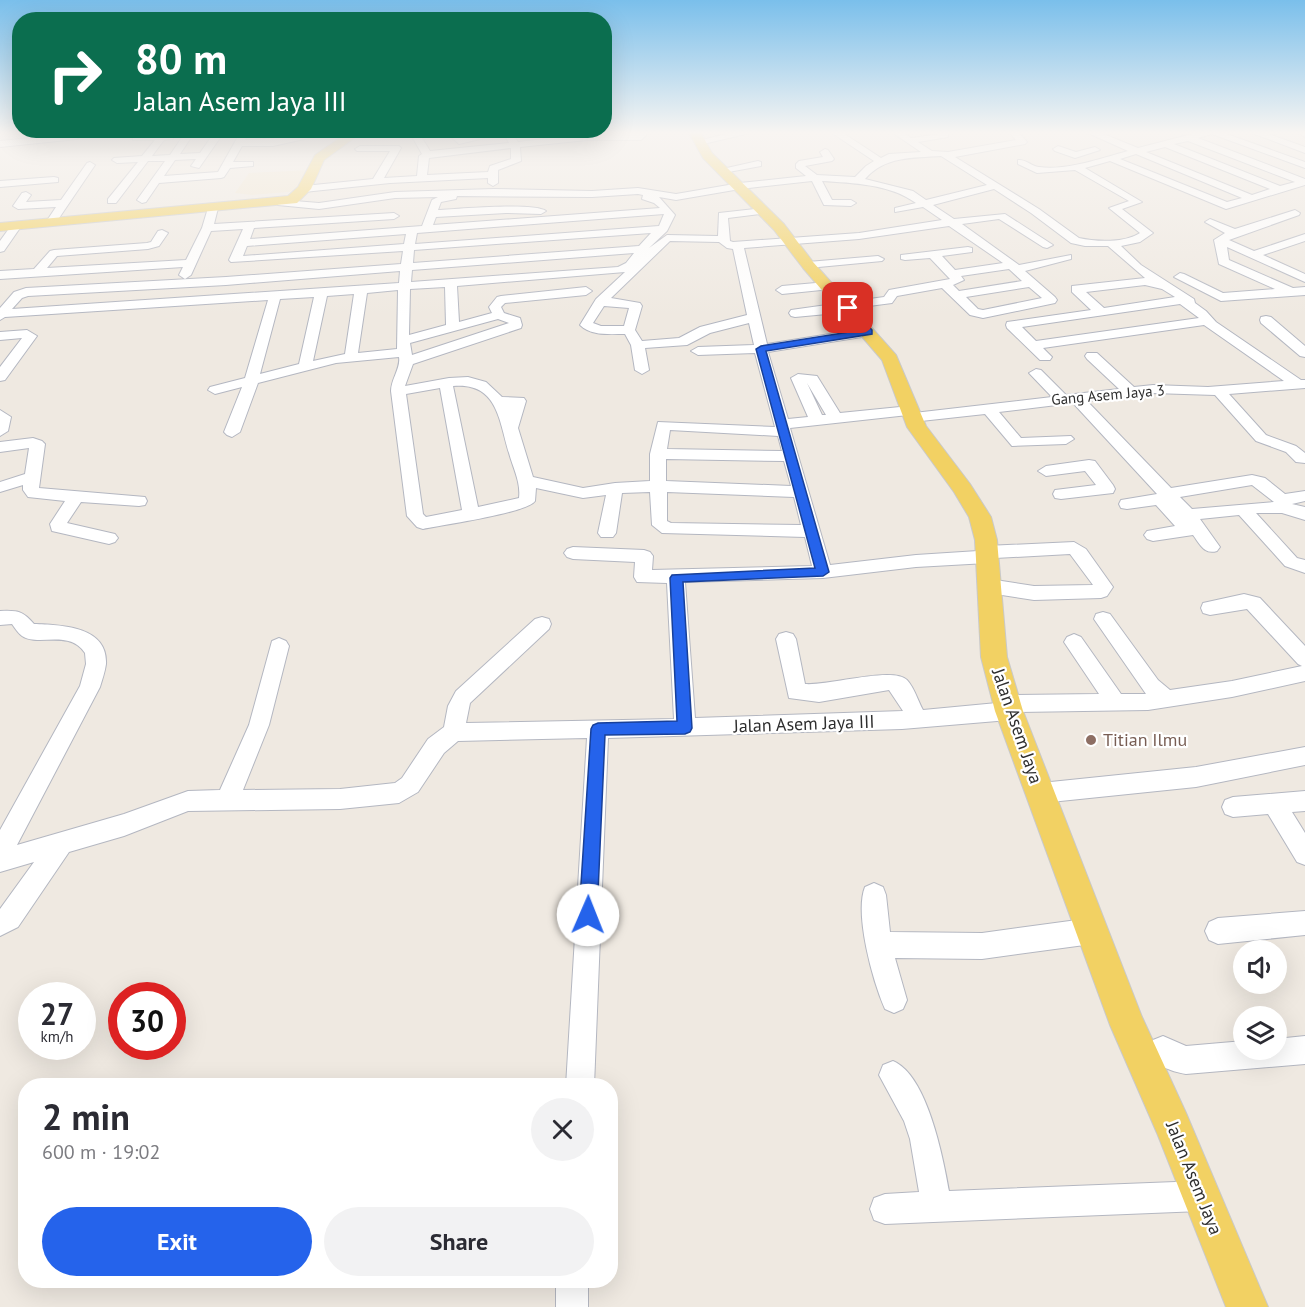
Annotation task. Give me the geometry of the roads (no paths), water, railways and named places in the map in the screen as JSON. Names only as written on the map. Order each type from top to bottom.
[{"type":"main road","points":[[0,227],[17,225],[53,232],[213,208],[282,203],[296,198],[300,194]]},
{"type":"main road","name":"Jalan Asem Jaya","points":[[747,194],[790,241],[894,365],[911,414],[924,438],[972,502],[984,528],[994,657],[1008,708],[1128,1024],[1148,1066],[1247,1307]]},
{"type":"street","points":[[53,232],[64,202],[70,194]]},
{"type":"street","points":[[112,201],[117,194]]},
{"type":"street","points":[[142,200],[147,194]]},
{"type":"street","points":[[282,203],[326,205],[400,195],[432,194]]},
{"type":"street","points":[[657,194],[676,197],[685,194]]},
{"type":"street","points":[[823,194],[828,203],[851,203]]},
{"type":"street","points":[[909,194],[954,222],[1015,267],[1051,300],[979,314],[956,296],[949,279],[933,254]]},
{"type":"street","points":[[898,210],[964,194]]},
{"type":"street","points":[[1008,194],[1042,215],[1075,241],[1085,243],[1136,240],[1148,232],[1114,208],[1137,202],[1123,194]]},
{"type":"street","points":[[1196,194],[1260,224]]},
{"type":"street","points":[[1246,194],[1300,215]]},
{"type":"street","points":[[1224,206],[1269,194]]},
{"type":"street","points":[[26,195],[18,206],[64,202]]},
{"type":"street","points":[[387,233],[400,195]]},
{"type":"street","points":[[521,210],[525,195]]},
{"type":"street","points":[[1,315],[321,293],[361,290],[405,286],[452,282],[618,270],[630,266],[646,243],[663,229],[669,219],[668,211],[653,198],[525,195],[440,198],[436,200],[431,214],[409,249],[405,286],[405,351],[398,391],[415,516],[423,523],[471,515],[527,501],[526,481],[515,449],[511,428],[498,401],[478,383],[446,384],[398,391]]},
{"type":"street","points":[[170,304],[207,228],[213,208]]},
{"type":"street","points":[[942,214],[975,208]]},
{"type":"street","points":[[431,214],[521,210],[619,214]]},
{"type":"street","points":[[242,243],[668,211]]},
{"type":"street","points":[[764,211],[723,215],[730,244],[755,317],[786,456],[800,492],[823,572]]},
{"type":"street","points":[[629,330],[600,330],[586,325],[600,302],[667,238],[730,244],[859,236],[994,214],[1006,218],[1047,244]]},
{"type":"street","points":[[1220,240],[1260,224],[1300,215]]},
{"type":"street","points":[[207,228],[394,216]]},
{"type":"street","points":[[1210,222],[1234,233]]},
{"type":"street","points":[[0,249],[17,225]]},
{"type":"street","points":[[250,226],[235,260],[663,229]]},
{"type":"street","points":[[39,271],[54,253],[148,246],[155,244],[162,233]]},
{"type":"street","points":[[1252,255],[1305,237]]},
{"type":"street","points":[[1220,240],[1305,278]]},
{"type":"street","points":[[1220,240],[1222,261],[1291,292]]},
{"type":"street","points":[[1111,243],[1143,272],[1210,314],[1216,323],[1302,384]]},
{"type":"street","points":[[905,256],[964,248],[980,257]]},
{"type":"street","points":[[1,315],[18,295],[26,292],[182,283],[644,249]]},
{"type":"street","points":[[795,313],[881,302],[888,300],[893,293],[949,279],[1067,257]]},
{"type":"street","points":[[0,275],[190,262]]},
{"type":"street","points":[[782,290],[818,275],[874,264]]},
{"type":"street","points":[[1216,274],[1230,266]]},
{"type":"street","points":[[1290,272],[1305,266]]},
{"type":"street","points":[[1180,277],[1221,297],[1305,291]]},
{"type":"street","points":[[452,282],[453,327]]},
{"type":"street","points":[[1100,311],[1076,290],[1152,282],[1182,300],[1202,314],[1207,321],[1302,384]]},
{"type":"street","points":[[956,296],[1032,283]]},
{"type":"street","points":[[351,357],[361,290]]},
{"type":"street","points":[[405,351],[507,299],[586,291]]},
{"type":"street","points":[[305,368],[321,293]]},
{"type":"street","points":[[232,432],[251,382],[274,296]]},
{"type":"street","points":[[1045,357],[1012,325],[1182,300]]},
{"type":"street","points":[[600,302],[620,302],[636,306],[629,330],[638,345],[642,365],[692,353],[761,349],[868,332]]},
{"type":"street","points":[[215,390],[351,357],[405,351],[516,325],[515,321],[497,303]]},
{"type":"street","points":[[638,345],[682,342],[705,330],[755,317]]},
{"type":"street","points":[[1266,320],[1305,353]]},
{"type":"street","points":[[1033,345],[1207,321]]},
{"type":"street","points":[[0,336],[27,334],[30,336],[0,377]]},
{"type":"street","points":[[1092,356],[1130,391]]},
{"type":"street","points":[[1036,373],[1069,398],[1168,494],[1211,547]]},
{"type":"street","points":[[817,420],[797,381],[798,378],[812,379],[835,418]]},
{"type":"street","points":[[446,384],[471,515]]},
{"type":"street","name":"Gang Asem Jaya 3","points":[[658,454],[662,427],[666,424],[781,430],[817,420],[989,409],[1130,391],[1218,390],[1302,384]]},
{"type":"street","points":[[1218,390],[1261,438],[1291,449],[1302,459]]},
{"type":"street","points":[[989,409],[1017,443],[1066,438]]},
{"type":"street","points":[[0,414],[4,417],[0,431]]},
{"type":"street","points":[[1038,441],[1064,469]]},
{"type":"street","points":[[0,447],[37,444],[31,490],[34,493],[139,501]]},
{"type":"street","points":[[786,456],[658,454],[660,525],[668,529],[812,531]]},
{"type":"street","points":[[1046,471],[1089,465],[1107,489],[1061,494]]},
{"type":"street","points":[[0,487],[32,477]]},
{"type":"street","points":[[1168,494],[1252,480],[1259,482],[1282,500],[1305,496]]},
{"type":"street","points":[[526,481],[583,494],[615,488],[658,486],[800,492]]},
{"type":"street","points":[[607,533],[615,488]]},
{"type":"street","points":[[76,497],[58,527],[109,538]]},
{"type":"street","points":[[1127,504],[1160,499],[1191,524]]},
{"type":"street","points":[[1153,535],[1244,510],[1276,506],[1296,509],[1305,514]]},
{"type":"street","points":[[1244,510],[1291,562],[1305,567]]},
{"type":"street","points":[[573,553],[644,556],[643,577],[676,578],[823,572],[987,554],[1074,548],[1104,587],[1101,591],[1034,593],[989,586]]},
{"type":"street","points":[[676,578],[685,728]]},
{"type":"street","points":[[1210,608],[1244,601],[1253,603],[1305,659]]},
{"type":"street","points":[[0,618],[17,617],[29,631],[69,632],[85,640],[93,649],[96,662],[90,687],[0,852]]},
{"type":"street","points":[[1103,619],[1151,686],[1166,699]]},
{"type":"street","points":[[0,861],[124,825],[188,801],[340,799],[399,793],[410,785],[436,746],[454,732],[458,706],[463,697],[542,624]]},
{"type":"street","points":[[786,639],[796,692],[819,694],[892,681],[900,686],[918,719]]},
{"type":"street","points":[[1074,642],[1116,703]]},
{"type":"street","points":[[227,801],[259,724],[279,646]]},
{"type":"street","name":"Jalan Asem Jaya III","points":[[454,732],[685,728],[918,719],[1008,708],[1149,702],[1244,687],[1305,673]]},
{"type":"street","points":[[580,1078],[598,729]]},
{"type":"street","points":[[1041,793],[1196,777],[1305,756]]},
{"type":"street","points":[[1233,807],[1295,805],[1305,854]]},
{"type":"street","points":[[0,924],[9,918],[62,844]]},
{"type":"street","points":[[874,895],[878,945],[894,1000]]},
{"type":"street","points":[[1218,931],[1305,923]]},
{"type":"street","points":[[878,945],[982,946],[1092,931]]},
{"type":"street","points":[[1163,1050],[1174,1058],[1186,1060],[1305,1050]]},
{"type":"street","points":[[893,1075],[916,1114],[925,1139],[937,1206]]},
{"type":"street","points":[[885,1209],[1201,1196]]},
{"type":"street","points":[[572,1288],[572,1307]]},
{"type":"place","name":"Titian Ilmu","points":[[1091,740]]}]
